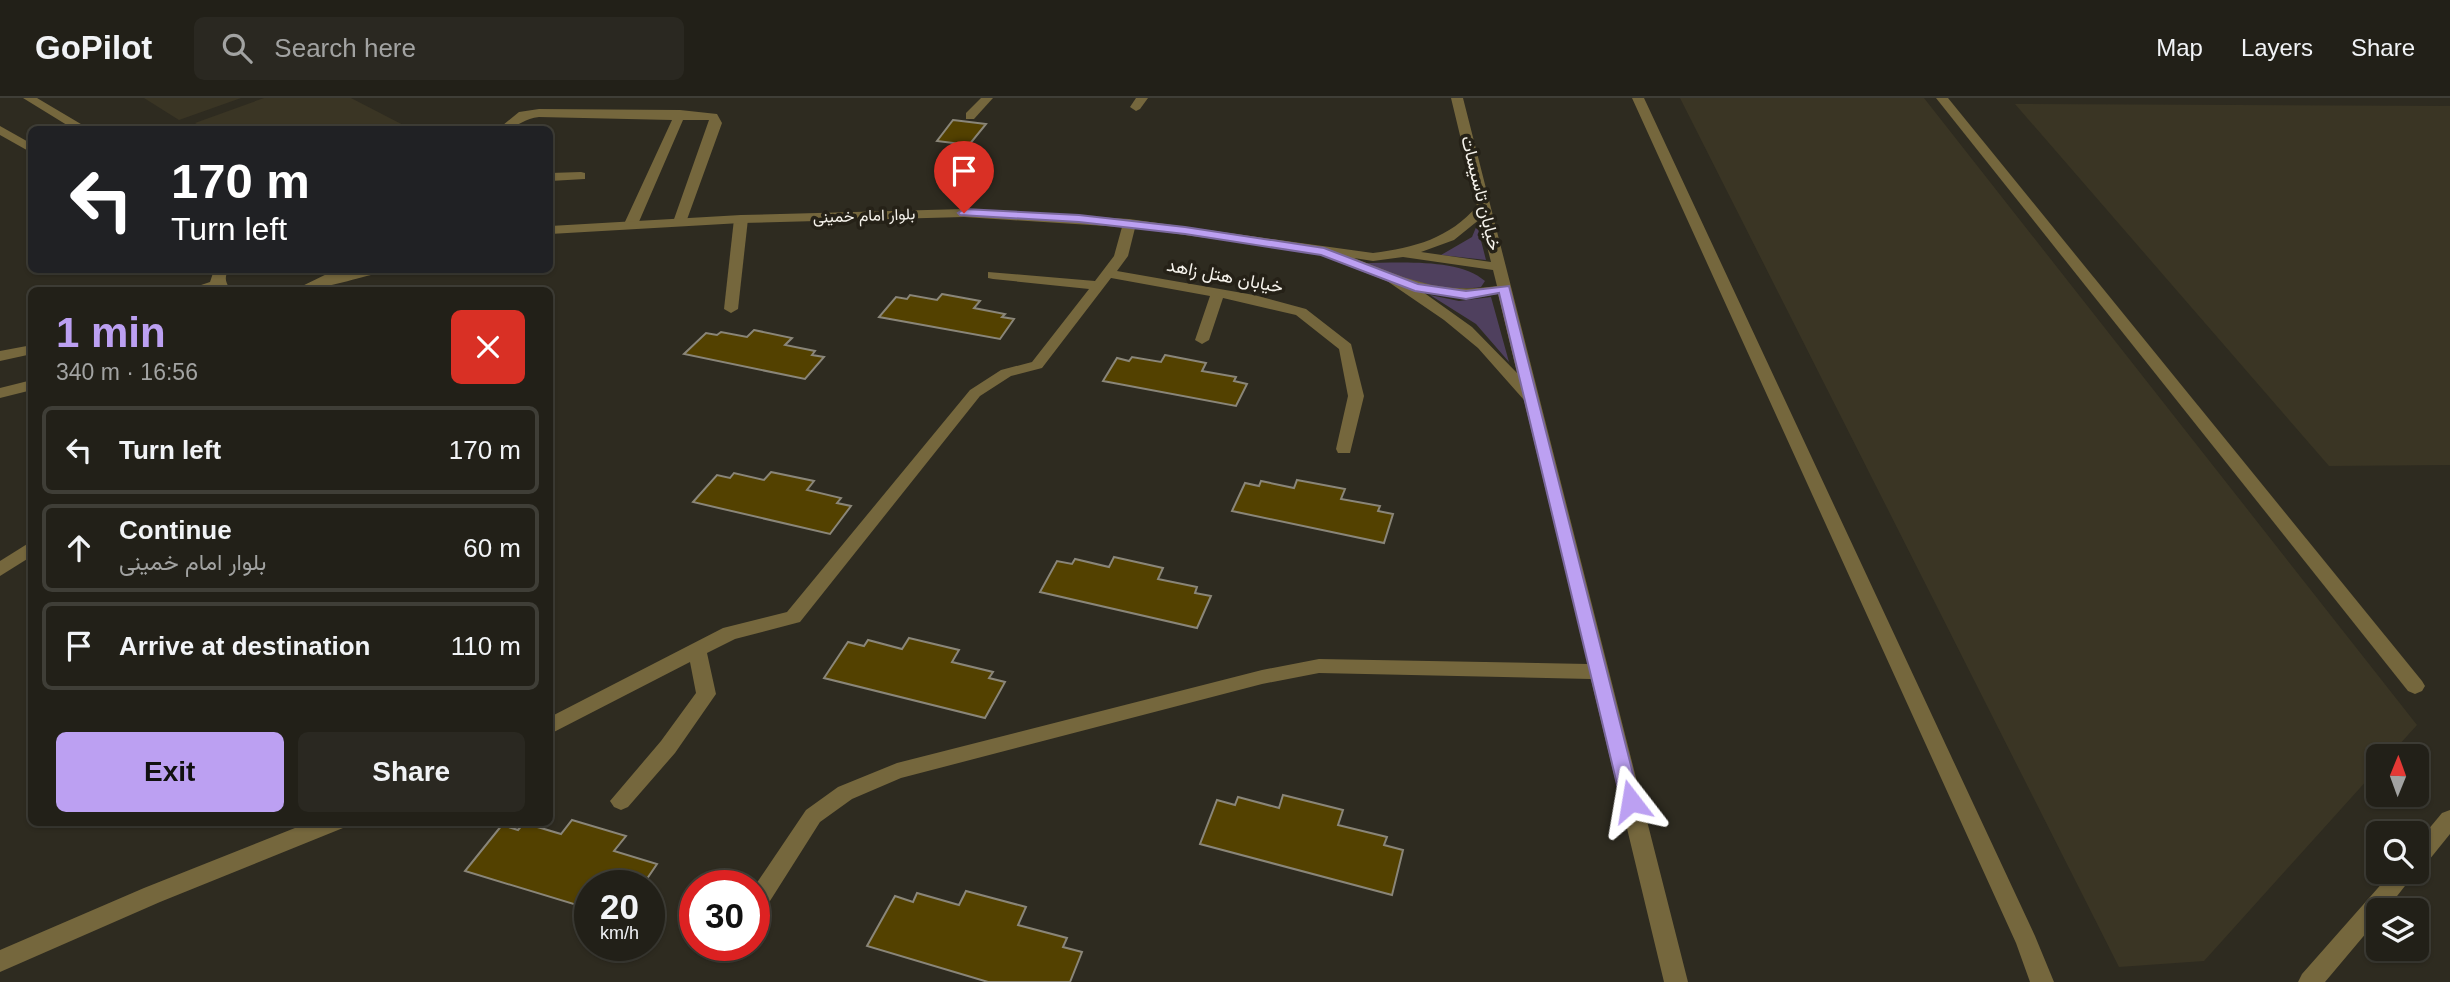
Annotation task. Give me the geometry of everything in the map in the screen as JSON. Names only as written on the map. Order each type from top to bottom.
[{"type":"street","points":[[29,98],[78,126]]},
{"type":"street","points":[[970,116],[987,98]]},
{"type":"street","name":"خیابان تاسیسات","points":[[1457,98],[1676,982]]},
{"type":"street","points":[[1638,98],[2027,943],[2042,982]]},
{"type":"street","points":[[1942,98],[2415,686]]},
{"type":"street","points":[[508,126],[523,115],[539,113],[703,114],[712,117],[716,123],[680,222]]},
{"type":"street","points":[[631,224],[680,114]]},
{"type":"street","points":[[0,130],[28,147]]},
{"type":"street","points":[[553,177],[582,176]]},
{"type":"street","points":[[1324,251],[1373,257],[1401,254],[1449,239],[1471,224],[1484,206]]},
{"type":"street","name":"بلوار امام خمینی","points":[[553,232],[631,224],[741,219],[964,213],[1129,223],[1324,251]]},
{"type":"street","points":[[731,309],[741,219]]},
{"type":"street","points":[[553,724],[730,633],[793,617],[975,393],[1006,373],[1037,365],[1121,256],[1129,223]]},
{"type":"street","points":[[1324,251],[1393,280],[1455,318],[1514,376],[1534,409]]},
{"type":"street","points":[[1401,254],[1499,267]]},
{"type":"street","points":[[326,280],[336,273]]},
{"type":"street","points":[[308,287],[326,280],[360,273]]},
{"type":"street","name":"خیابان هتل زاهد","points":[[993,275],[1101,279],[1218,293],[1301,312],[1346,347],[1356,396],[1344,449]]},
{"type":"street","points":[[1393,280],[1466,295],[1504,289]]},
{"type":"street","points":[[1202,340],[1218,293]]},
{"type":"street","points":[[0,356],[28,350]]},
{"type":"street","points":[[0,393],[28,386]]},
{"type":"street","points":[[0,570],[28,550]]},
{"type":"street","points":[[621,801],[668,747],[706,694],[697,650]]},
{"type":"street","points":[[770,882],[813,816],[845,793],[897,771],[1262,677],[1319,666],[1598,672]]},
{"type":"street","points":[[2429,844],[2450,819]]},
{"type":"street","points":[[0,961],[152,895],[325,826]]},
{"type":"street","points":[[2310,982],[2395,884]]},
{"type":"street","points":[[2027,943],[2055,982]]},
{"type":"shaded area","points":[[144,98],[241,98],[179,120]]},
{"type":"shaded area","points":[[264,98],[351,98],[405,126],[200,126],[195,123]]},
{"type":"shaded area","points":[[1680,98],[1924,98],[2417,725],[2400,744],[2366,744],[2366,781],[2204,961],[2119,967]]},
{"type":"shaded area","points":[[2015,104],[2450,106],[2450,465],[2329,466]]},
{"type":"shaded area","points":[[1477,225],[1486,260],[1441,255],[1472,237]]},
{"type":"shaded area","points":[[1354,263],[1440,265],[1473,273],[1485,281],[1481,287],[1449,288],[1417,282]]},
{"type":"shaded area","points":[[1430,295],[1459,301],[1491,297],[1509,362],[1476,324]]},
{"type":"building","points":[[953,120],[986,124],[969,145],[937,141]]},
{"type":"building","points":[[942,294],[980,301],[974,308],[1005,314],[1002,317],[1014,319],[1000,339],[879,317],[896,297],[907,299],[910,295],[937,300]]},
{"type":"building","points":[[754,330],[792,338],[785,345],[815,351],[812,355],[824,357],[805,379],[684,354],[706,333],[717,335],[721,332],[747,337]]},
{"type":"building","points":[[1165,355],[1206,363],[1202,371],[1236,377],[1234,381],[1247,384],[1236,406],[1103,381],[1117,358],[1129,361],[1132,357],[1161,362]]},
{"type":"building","points":[[771,472],[814,481],[807,490],[841,498],[837,503],[851,506],[830,534],[693,502],[717,475],[730,478],[734,473],[764,480]]},
{"type":"building","points":[[1297,480],[1345,489],[1341,499],[1380,506],[1378,511],[1393,514],[1384,543],[1232,511],[1245,483],[1259,486],[1261,481],[1294,488]]},
{"type":"building","points":[[1114,557],[1163,568],[1158,579],[1197,587],[1195,593],[1211,596],[1197,628],[1040,592],[1057,561],[1072,564],[1075,559],[1109,567]]},
{"type":"building","points":[[909,638],[959,650],[952,662],[993,672],[989,678],[1005,682],[985,718],[824,678],[848,642],[864,646],[868,640],[902,649]]},
{"type":"building","points":[[1283,795],[1343,810],[1338,825],[1387,837],[1384,845],[1403,850],[1392,895],[1200,844],[1217,800],[1235,805],[1238,797],[1279,808]]},
{"type":"building","points":[[572,820],[626,836],[614,851],[657,864],[653,870],[574,870],[574,904],[465,871],[501,826],[518,830],[521,826],[534,826],[561,834]]},
{"type":"building","points":[[966,891],[1026,907],[1018,925],[1067,938],[1063,947],[1082,952],[1070,982],[988,982],[867,946],[895,896],[913,902],[917,893],[959,905]]},
{"type":"route","points":[[964,213],[1079,219],[1185,230],[1324,251],[1415,287],[1466,295],[1504,289],[1631,801]]}]
